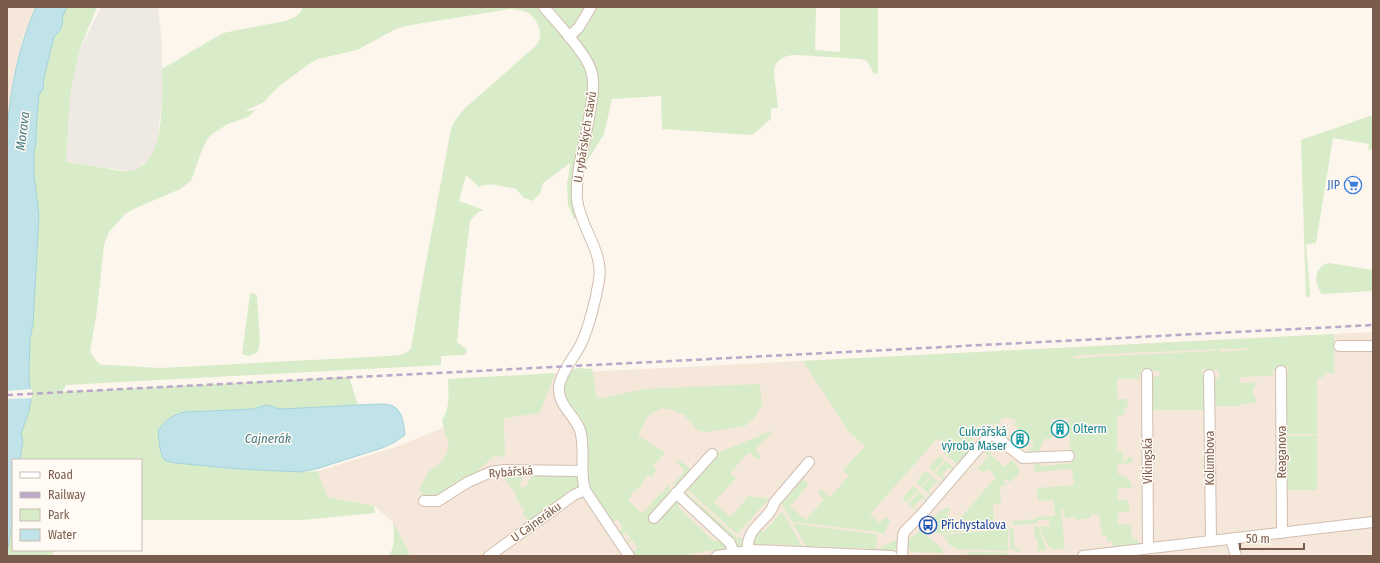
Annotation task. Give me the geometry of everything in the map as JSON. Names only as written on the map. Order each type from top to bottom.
[{"type":"street","name":"U rybářských stavů","points":[[544,7],[569,37],[591,69],[593,79],[593,95],[589,123],[578,174],[577,192],[581,217],[596,252],[600,267],[597,289],[584,339],[559,387],[562,400],[573,417],[580,432],[582,444],[582,471],[585,490]]},
{"type":"street","points":[[569,37],[579,27],[591,7]]},
{"type":"street","points":[[1339,346],[1373,346]]},
{"type":"street","name":"Reaganova","points":[[1281,370],[1282,533]]},
{"type":"street","name":"Vikingská","points":[[1147,374],[1148,548]]},
{"type":"street","name":"Kolumbova","points":[[1209,375],[1211,541]]},
{"type":"street","points":[[902,556],[903,535],[905,531],[922,514],[989,436],[996,436],[1023,458],[1069,456]]},
{"type":"street","points":[[654,518],[712,454]]},
{"type":"street","points":[[748,551],[748,543],[754,529],[773,508],[774,503],[809,462]]},
{"type":"street","name":"Rybářská","points":[[424,501],[438,501],[468,482],[491,472],[504,470],[582,471]]},
{"type":"street","points":[[585,490],[629,556]]},
{"type":"street","name":"U Cajneráku","points":[[489,556],[574,495],[585,490]]},
{"type":"street","points":[[676,493],[730,543],[734,553]]},
{"type":"street","points":[[1083,556],[1373,522]]},
{"type":"street","points":[[1231,539],[1236,556]]},
{"type":"street","points":[[717,556],[748,551],[892,556]]},
{"type":"shaded area","points":[[7,7],[36,7],[22,40],[17,61],[7,128]]},
{"type":"shaded area","points":[[101,7],[158,7],[162,44],[162,103],[157,142],[155,150],[150,158],[137,170],[129,171],[66,162],[70,97],[79,51]]},
{"type":"shaded area","points":[[1373,332],[1373,556],[410,556],[393,522],[374,506],[326,497],[318,471],[393,448],[465,419],[545,374]]},
{"type":"green space","points":[[67,7],[97,7],[79,51],[70,97],[66,162],[124,171],[141,167],[150,157],[156,144],[162,112],[162,69],[223,33],[285,21],[295,17],[301,12],[303,7],[816,7],[815,50],[840,52],[840,7],[878,7],[878,73],[874,74],[867,61],[861,59],[797,55],[782,58],[777,63],[774,71],[778,108],[771,108],[771,119],[752,135],[662,129],[661,96],[612,99],[604,134],[578,176],[581,217],[574,219],[568,205],[567,185],[570,163],[543,183],[540,193],[533,201],[524,198],[515,188],[493,185],[484,185],[479,187],[466,175],[459,201],[484,210],[478,212],[470,221],[457,342],[467,350],[465,355],[441,356],[441,365],[66,385],[61,395],[63,392],[349,377],[358,405],[280,409],[267,405],[254,409],[185,412],[174,415],[158,430],[300,472],[318,471],[327,497],[374,506],[375,513],[303,520],[142,520],[142,459],[20,459],[23,440],[21,434],[31,400],[29,376],[30,339],[33,324],[39,215],[34,175],[34,153],[39,94],[43,89],[44,78],[54,37],[59,32],[62,18]],"holes":[[[510,9],[524,11],[532,16],[539,28],[540,35],[536,45],[463,110],[454,122],[451,129],[411,348],[409,351],[401,355],[388,356],[160,368],[102,365],[97,362],[90,351],[97,311],[104,245],[109,232],[125,214],[180,189],[191,181],[202,150],[208,138],[212,134],[228,124],[248,117],[256,110],[245,111],[264,102],[278,87],[318,59],[357,50],[396,29],[405,26]]]},
{"type":"green space","points":[[1373,115],[1373,149],[1368,150],[1369,144],[1333,138],[1316,243],[1306,244],[1310,296],[1306,298],[1301,140]]},
{"type":"green space","points":[[1329,263],[1373,270],[1373,291],[1322,294],[1317,285],[1316,276],[1320,268]]},
{"type":"green space","points":[[254,293],[257,296],[260,340],[258,351],[247,356],[242,354],[250,294]]},
{"type":"green space","points":[[1334,334],[1334,373],[1325,373],[1324,377],[1317,378],[1317,434],[1286,434],[1283,374],[1288,374],[1288,367],[1279,366],[1278,369],[1273,370],[1273,376],[1239,377],[1240,383],[1255,382],[1253,395],[1255,396],[1257,403],[1240,404],[1240,406],[1214,405],[1213,381],[1219,377],[1219,370],[1202,369],[1202,373],[1206,376],[1205,410],[1151,409],[1150,379],[1160,375],[1159,371],[1141,370],[1140,379],[1117,379],[1117,399],[1127,399],[1128,407],[1124,407],[1125,415],[1117,415],[1117,451],[1123,452],[1123,461],[1127,461],[1127,457],[1132,457],[1132,463],[1117,464],[1118,473],[1129,479],[1132,488],[1118,488],[1118,500],[1128,500],[1130,512],[1118,512],[1118,524],[1131,525],[1132,540],[1137,539],[1138,543],[1143,543],[1114,548],[1112,541],[1107,541],[1107,535],[1102,536],[1099,514],[1090,515],[1090,518],[1075,520],[1075,517],[1065,518],[1064,510],[1061,510],[1065,548],[1051,549],[1046,541],[1047,540],[1045,539],[1040,527],[1050,526],[1049,520],[1038,520],[1037,523],[1013,525],[1013,521],[1055,516],[1054,500],[1038,501],[1037,488],[1074,485],[1072,469],[1035,472],[1034,459],[1040,460],[1041,466],[1072,463],[1068,418],[1051,419],[1052,438],[1044,439],[1040,450],[1036,454],[1026,454],[1034,443],[1014,425],[1016,421],[1008,417],[1002,419],[996,426],[991,422],[993,428],[987,423],[972,440],[974,447],[958,465],[943,452],[948,446],[938,438],[870,514],[880,523],[886,517],[890,521],[884,534],[873,531],[792,522],[782,503],[803,479],[809,484],[790,506],[806,520],[824,499],[818,493],[821,489],[830,497],[849,476],[843,470],[865,446],[849,432],[803,361]],"holes":[[[1246,348],[1247,350],[1222,352],[1221,350],[1075,359],[1071,357],[1079,355]]]},
{"type":"green space","points":[[577,368],[592,369],[597,399],[644,389],[760,384],[762,405],[754,418],[745,426],[706,432],[698,431],[684,415],[676,411],[663,408],[648,416],[638,435],[665,453],[653,466],[657,470],[651,477],[648,475],[642,482],[643,483],[630,495],[631,497],[628,500],[642,513],[652,504],[651,502],[665,490],[664,489],[667,485],[683,503],[677,506],[714,541],[723,540],[727,544],[727,549],[715,552],[712,550],[690,554],[689,556],[633,556],[631,553],[638,548],[632,540],[626,544],[625,542],[631,538],[626,532],[620,536],[617,532],[623,528],[618,519],[611,523],[596,503],[588,487],[586,475],[587,444],[585,432],[580,421],[566,401],[563,389],[571,371]]},
{"type":"green space","points":[[555,373],[540,413],[504,418],[505,458],[495,455],[473,475],[447,494],[435,497],[424,497],[419,489],[427,473],[438,465],[446,455],[449,443],[445,434],[442,420],[448,405],[448,379]]},
{"type":"green space","points":[[774,430],[755,450],[761,456],[758,460],[749,452],[730,473],[736,478],[714,502],[730,517],[749,496],[769,499],[737,534],[686,488],[715,454]]},
{"type":"green space","points":[[1317,435],[1317,490],[1286,490],[1286,436]]},
{"type":"green space","points":[[991,440],[997,442],[995,448],[990,454],[1005,467],[1012,460],[1017,466],[1019,472],[1013,480],[1009,482],[1008,480],[1005,480],[1005,485],[1000,487],[1001,503],[993,504],[994,528],[937,534],[928,525],[939,512],[948,507],[951,509],[946,515],[956,523],[996,477],[987,469],[983,473],[977,468],[989,456],[982,450]]},
{"type":"green space","points":[[940,455],[944,460],[934,472],[929,467]]},
{"type":"green space","points":[[679,460],[692,470],[676,487],[673,484],[685,471],[676,462]]},
{"type":"green space","points":[[946,461],[955,469],[954,471],[949,467],[942,475],[947,480],[945,481],[935,473]]},
{"type":"green space","points":[[926,471],[931,475],[921,487],[916,482]]},
{"type":"green space","points":[[500,472],[524,473],[519,485],[523,489],[530,479],[539,472],[576,475],[579,477],[580,487],[573,492],[570,491],[529,521],[522,513],[525,511],[515,497],[517,496]]},
{"type":"green space","points":[[932,476],[941,486],[936,482],[928,491],[933,495],[931,496],[922,488]]},
{"type":"green space","points":[[913,486],[918,490],[907,502],[902,498]]},
{"type":"green space","points":[[685,491],[738,539],[739,537],[745,540],[743,546],[737,547],[686,497]]},
{"type":"green space","points":[[919,492],[928,500],[927,502],[922,498],[914,506],[920,511],[917,511],[908,504]]},
{"type":"green space","points":[[782,511],[803,548],[793,548],[792,545],[770,544],[768,547],[756,545],[753,542],[758,529],[764,532]]},
{"type":"green space","points":[[393,522],[410,556],[389,556],[394,543]]},
{"type":"green space","points":[[793,524],[875,534],[877,536],[876,551],[871,551],[868,548],[847,548],[844,550],[838,550],[835,547],[814,546],[811,549],[805,548],[805,544]]},
{"type":"green space","points":[[12,525],[12,551],[54,551],[52,556],[7,556]]},
{"type":"green space","points":[[1038,526],[1046,550],[1038,551],[1034,527]]},
{"type":"green space","points":[[1013,528],[1015,549],[1021,549],[1021,552],[1011,550],[1009,529]]},
{"type":"green space","points":[[1008,529],[1008,551],[956,549],[947,543],[949,541],[942,535]]},
{"type":"green space","points":[[920,530],[943,549],[943,553],[912,552],[909,550],[907,547],[907,539],[913,537]]},
{"type":"green space","points":[[899,538],[897,547],[894,551],[879,551],[880,548]]},
{"type":"green space","points":[[967,552],[1008,553],[1009,556],[967,555]]},
{"type":"water","name":"Morava","points":[[36,7],[67,7],[62,18],[63,23],[59,32],[54,37],[44,78],[43,89],[39,95],[34,153],[34,175],[39,215],[33,324],[30,339],[29,376],[31,400],[21,434],[23,440],[20,459],[12,459],[12,525],[7,554],[7,128],[11,96],[20,51]]},
{"type":"water","name":"Cajnerák","points":[[377,404],[390,405],[399,411],[405,435],[382,448],[316,469],[300,472],[239,469],[166,461],[162,455],[159,442],[158,430],[164,423],[170,418],[185,412],[253,409],[267,405],[280,409]]},
{"type":"pier","points":[[32,389],[32,398],[7,399],[7,391]]},
{"type":"railway","points":[[7,395],[1373,325]]},
{"type":"place","name":"JIP","points":[[1353,185]]},
{"type":"place","name":"Olterm","points":[[1060,429]]},
{"type":"place","name":"Cukrářská výroba Maser","points":[[1020,439]]},
{"type":"place","name":"Přichystalova","points":[[928,525]]}]
